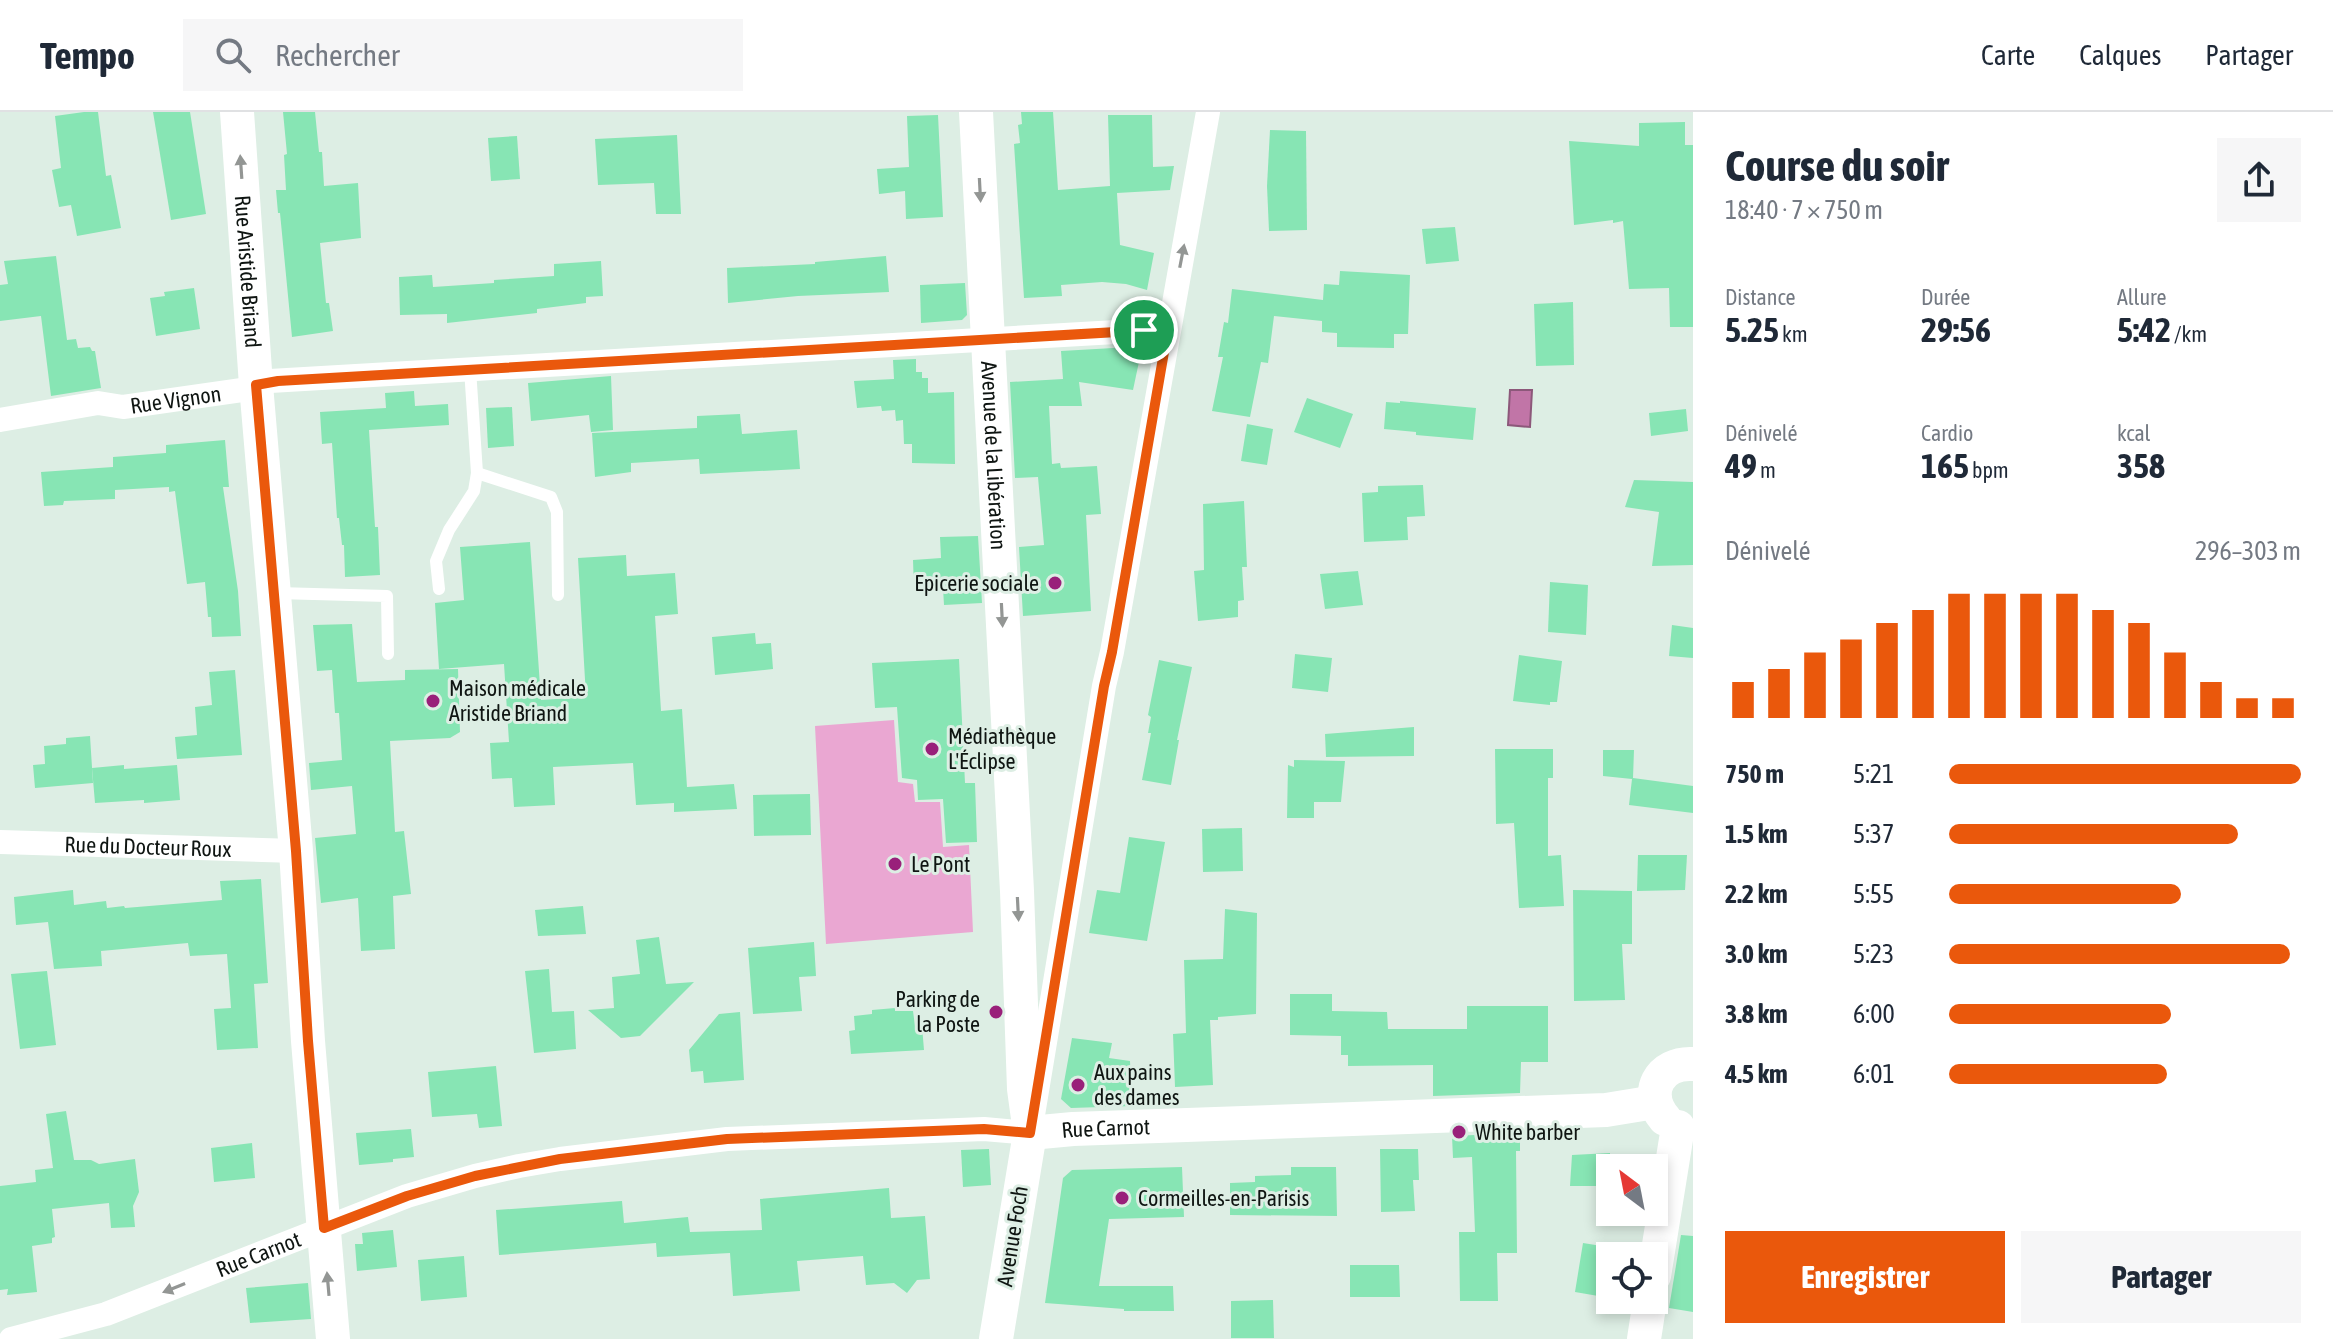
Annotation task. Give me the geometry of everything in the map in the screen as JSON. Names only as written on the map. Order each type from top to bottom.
[{"type":"street","name":"Rue Aristide Briand","points":[[237,112],[333,1339]]},
{"type":"street","name":"Avenue de la Libération","points":[[976,112],[1018,903],[1024,1089],[1030,1133]]},
{"type":"street","points":[[1030,1133],[1104,686],[1208,112]]},
{"type":"street","name":"Rue Vignon","points":[[0,420],[98,403],[123,407],[242,390],[278,381],[1168,329]]},
{"type":"street","name":"Rue du Docteur Roux","points":[[0,842],[296,851]]},
{"type":"street","points":[[1661,1242],[1686,1127],[1663,1118],[1655,1102],[1656,1088],[1663,1074],[1675,1065],[1692,1060]]},
{"type":"street","name":"Rue Carnot","points":[[11,1339],[106,1314],[407,1196],[475,1176],[560,1159],[727,1139],[984,1129],[1030,1133],[1606,1110],[1655,1102]]},
{"type":"street","name":"Avenue Foch","points":[[996,1339],[1030,1133]]},
{"type":"street","points":[[106,1314],[109,1339]]},
{"type":"street","points":[[1644,1339],[1648,1314]]},
{"type":"lane","points":[[439,589],[436,561],[449,530],[474,491],[477,473],[470,369]]},
{"type":"lane","points":[[477,473],[551,497],[557,512],[558,595]]},
{"type":"lane","points":[[274,593],[387,596],[388,654]]},
{"type":"shaded area","points":[[1510,390],[1532,390],[1530,427],[1508,425]]},
{"type":"shaded area","points":[[894,720],[898,782],[913,784],[915,802],[940,802],[943,847],[969,845],[973,932],[826,944],[815,726]]},
{"type":"building","points":[[98,112],[106,176],[111,175],[121,228],[77,236],[71,205],[59,207],[52,170],[61,168],[55,116]]},
{"type":"building","points":[[153,112],[190,112],[206,214],[171,220]]},
{"type":"building","points":[[283,112],[315,112],[324,186],[358,183],[361,238],[320,243],[326,303],[329,303],[333,331],[292,337],[276,190],[286,190]]},
{"type":"building","points":[[1021,112],[1053,112],[1058,190],[1110,186],[1108,115],[1152,115],[1153,167],[1174,166],[1170,190],[1117,193],[1120,245],[1154,253],[1147,290],[1102,282],[1061,285],[1062,296],[1024,298],[1014,144],[1020,143],[1018,125],[1022,124]]},
{"type":"building","points":[[938,115],[943,217],[906,219],[905,191],[879,194],[877,169],[909,167],[907,116]]},
{"type":"building","points":[[1685,122],[1685,145],[1693,145],[1693,327],[1670,327],[1669,288],[1629,289],[1623,221],[1574,225],[1569,141],[1639,146],[1639,123]]},
{"type":"building","points":[[1270,130],[1306,131],[1307,230],[1269,231],[1267,186]]},
{"type":"building","points":[[677,135],[681,214],[656,214],[654,183],[598,185],[595,139]]},
{"type":"building","points":[[517,136],[520,179],[491,181],[488,138]]},
{"type":"building","points":[[1455,227],[1459,261],[1426,264],[1422,229]]},
{"type":"building","points":[[56,256],[67,340],[76,339],[78,348],[90,347],[95,351],[101,388],[51,396],[41,316],[0,321],[0,285],[8,284],[4,261]]},
{"type":"building","points":[[886,256],[889,292],[728,303],[727,268],[815,264]]},
{"type":"building","points":[[601,261],[603,296],[586,297],[586,303],[537,309],[537,313],[447,323],[447,314],[400,315],[399,277],[432,275],[433,287],[494,283],[494,280],[554,276],[554,264]]},
{"type":"building","points":[[1340,271],[1410,275],[1408,334],[1394,334],[1394,348],[1337,347],[1337,333],[1322,332],[1322,321],[1274,316],[1268,363],[1261,362],[1250,417],[1212,411],[1223,357],[1218,357],[1224,322],[1228,323],[1232,289],[1323,300],[1324,284],[1339,285]]},
{"type":"building","points":[[965,283],[967,315],[962,320],[921,323],[920,285]]},
{"type":"building","points":[[194,288],[200,329],[156,336],[150,298],[165,296],[164,292]]},
{"type":"building","points":[[1573,302],[1574,365],[1536,366],[1534,304]]},
{"type":"building","points":[[1131,347],[1140,357],[1133,390],[1079,382],[1082,406],[1049,406],[1052,464],[1060,463],[1061,468],[1097,466],[1101,514],[1086,515],[1091,611],[1023,616],[1019,547],[1044,545],[1038,477],[1015,478],[1010,382],[1063,379],[1061,351]]},
{"type":"building","points":[[916,359],[916,372],[922,372],[922,378],[928,378],[928,393],[954,392],[955,464],[912,463],[912,444],[904,444],[903,420],[896,421],[895,410],[882,411],[881,406],[857,408],[854,381],[894,379],[893,360]]},
{"type":"building","points":[[611,376],[613,430],[591,432],[589,415],[531,421],[528,383]]},
{"type":"building","points":[[414,391],[415,406],[448,404],[449,425],[369,430],[380,575],[345,577],[332,443],[322,444],[320,412],[386,408],[385,393]]},
{"type":"building","points":[[1307,398],[1353,414],[1340,448],[1294,432]]},
{"type":"building","points":[[1386,402],[1476,408],[1473,440],[1384,429]]},
{"type":"building","points":[[512,407],[514,446],[488,448],[486,408]]},
{"type":"building","points":[[1686,409],[1688,431],[1651,436],[1649,413]]},
{"type":"building","points":[[740,414],[742,434],[797,430],[800,469],[700,474],[699,459],[631,463],[631,472],[595,477],[592,433],[697,428],[697,416]]},
{"type":"building","points":[[1247,424],[1273,429],[1267,465],[1241,461]]},
{"type":"building","points":[[225,440],[229,487],[223,487],[238,591],[241,636],[212,637],[205,582],[187,584],[175,491],[169,492],[169,487],[115,490],[115,499],[64,501],[63,505],[44,506],[41,472],[113,467],[113,457],[166,453],[166,445]]},
{"type":"building","points":[[1634,480],[1693,482],[1693,565],[1652,566],[1659,512],[1625,507]]},
{"type":"building","points":[[1423,485],[1425,516],[1407,517],[1408,540],[1364,542],[1362,493],[1378,492],[1378,486]]},
{"type":"building","points":[[1244,501],[1247,567],[1242,567],[1244,600],[1238,601],[1238,617],[1198,621],[1194,571],[1204,570],[1203,504]]},
{"type":"building","points":[[978,536],[982,603],[944,605],[943,588],[914,589],[913,560],[941,558],[940,537]]},
{"type":"building","points":[[530,542],[541,700],[586,697],[578,558],[626,555],[627,576],[675,573],[678,614],[655,616],[661,711],[682,709],[687,787],[734,784],[737,809],[674,812],[674,803],[636,805],[633,763],[553,767],[555,805],[514,807],[512,778],[492,779],[490,743],[509,742],[504,664],[439,669],[435,603],[464,600],[460,547]]},
{"type":"building","points":[[1358,571],[1363,605],[1325,609],[1320,574]]},
{"type":"building","points":[[1550,582],[1588,585],[1586,635],[1548,632]]},
{"type":"building","points":[[352,624],[357,682],[405,680],[405,670],[458,669],[460,732],[450,738],[390,741],[395,832],[404,831],[411,894],[393,896],[395,949],[361,951],[358,898],[321,903],[315,838],[356,834],[352,786],[311,790],[309,763],[342,760],[332,670],[317,671],[313,625]]},
{"type":"building","points":[[1672,625],[1693,628],[1693,658],[1669,656]]},
{"type":"building","points":[[755,633],[756,644],[771,643],[773,669],[715,675],[712,637]]},
{"type":"building","points":[[1295,654],[1332,658],[1328,692],[1292,688]]},
{"type":"building","points":[[1519,655],[1562,661],[1557,702],[1550,702],[1550,705],[1513,701]]},
{"type":"building","name":"Médiathèque L'Éclipse","points":[[959,659],[965,783],[975,783],[977,842],[946,843],[943,799],[918,800],[917,780],[902,778],[897,707],[875,708],[872,663]]},
{"type":"building","points":[[1159,660],[1192,667],[1171,785],[1142,780],[1151,733],[1148,733],[1151,717],[1148,715]]},
{"type":"building","points":[[235,670],[242,755],[177,759],[175,737],[197,735],[195,707],[212,705],[209,672]]},
{"type":"building","points":[[1414,727],[1414,756],[1326,757],[1325,734]]},
{"type":"building","points":[[90,736],[93,783],[35,788],[33,765],[45,764],[44,746],[66,744],[66,738]]},
{"type":"building","points":[[1495,749],[1553,749],[1553,778],[1548,778],[1548,856],[1561,855],[1564,906],[1519,908],[1514,823],[1496,824]]},
{"type":"building","points":[[1603,750],[1634,750],[1633,778],[1693,786],[1693,813],[1629,805],[1632,779],[1603,776]]},
{"type":"building","points":[[1294,760],[1345,761],[1341,802],[1314,802],[1314,818],[1287,818],[1288,765],[1294,767]]},
{"type":"building","points":[[124,765],[124,769],[177,765],[180,800],[95,803],[92,768]]},
{"type":"building","points":[[810,794],[811,835],[754,836],[753,795]]},
{"type":"building","points":[[1242,828],[1243,871],[1203,872],[1202,829]]},
{"type":"building","points":[[1129,837],[1165,842],[1147,941],[1089,933],[1097,890],[1120,893]]},
{"type":"building","points":[[1638,855],[1687,855],[1685,890],[1637,891]]},
{"type":"building","points":[[261,879],[268,983],[254,984],[258,1048],[217,1050],[214,1009],[231,1008],[227,954],[190,956],[188,943],[101,951],[102,966],[54,969],[48,922],[16,925],[14,897],[73,890],[74,905],[106,901],[107,908],[125,908],[222,900],[220,881]]},
{"type":"building","points":[[1573,890],[1632,891],[1632,944],[1622,944],[1625,1000],[1574,1001]]},
{"type":"building","points":[[583,906],[586,934],[538,936],[535,910]]},
{"type":"building","points":[[1225,909],[1257,913],[1256,1014],[1210,1020],[1213,1085],[1175,1087],[1173,1034],[1186,1033],[1184,960],[1223,959]]},
{"type":"building","points":[[659,937],[666,984],[694,982],[640,1036],[621,1038],[588,1010],[614,1008],[612,977],[640,974],[636,940]]},
{"type":"building","points":[[814,942],[816,976],[799,977],[802,1011],[753,1014],[748,948]]},
{"type":"building","points":[[549,969],[552,1012],[574,1011],[576,1049],[534,1053],[525,971]]},
{"type":"building","points":[[47,971],[56,1045],[20,1049],[11,974]]},
{"type":"building","points":[[1290,994],[1332,994],[1332,1011],[1387,1012],[1388,1029],[1467,1029],[1467,1006],[1548,1006],[1548,1062],[1521,1062],[1520,1093],[1433,1096],[1433,1065],[1348,1066],[1348,1055],[1341,1055],[1341,1036],[1290,1035]]},
{"type":"building","points":[[895,1008],[895,1011],[913,1011],[915,1026],[922,1026],[924,1050],[851,1054],[849,1031],[855,1030],[854,1016],[872,1014],[872,1010]]},
{"type":"building","points":[[740,1012],[744,1080],[704,1083],[703,1071],[691,1072],[689,1050],[719,1014]]},
{"type":"building","points":[[1072,1038],[1112,1043],[1109,1058],[1130,1061],[1132,1106],[1071,1108],[1061,1099]]},
{"type":"building","points":[[496,1066],[502,1126],[479,1128],[477,1114],[432,1117],[428,1072]]},
{"type":"building","points":[[66,1111],[74,1160],[91,1160],[99,1164],[135,1159],[139,1192],[133,1206],[135,1227],[111,1228],[109,1203],[52,1209],[55,1237],[52,1243],[32,1246],[37,1292],[7,1295],[8,1289],[0,1290],[0,1186],[36,1182],[35,1170],[53,1168],[46,1114]]},
{"type":"building","points":[[411,1129],[414,1157],[359,1165],[356,1133]]},
{"type":"building","points":[[1520,1133],[1520,1151],[1516,1151],[1517,1253],[1497,1253],[1498,1301],[1460,1301],[1459,1232],[1475,1232],[1472,1157],[1453,1158],[1452,1136]]},
{"type":"building","points":[[252,1143],[255,1178],[214,1182],[211,1148]]},
{"type":"building","points":[[989,1149],[991,1185],[963,1187],[961,1150]]},
{"type":"building","points":[[1380,1149],[1418,1149],[1419,1180],[1413,1180],[1415,1211],[1381,1212]]},
{"type":"building","points":[[1610,1153],[1596,1154],[1596,1186],[1570,1186],[1572,1155]]},
{"type":"building","name":"Cormeilles-en-Parisis","points":[[1182,1167],[1184,1217],[1109,1219],[1099,1286],[1173,1286],[1174,1311],[1124,1311],[1045,1303],[1063,1178],[1072,1170]]},
{"type":"building","points":[[1291,1167],[1336,1167],[1337,1216],[1230,1215],[1230,1183],[1255,1182],[1255,1176],[1291,1175]]},
{"type":"building","points":[[889,1188],[891,1218],[925,1216],[930,1279],[917,1280],[907,1293],[894,1283],[866,1285],[863,1256],[797,1261],[800,1291],[733,1296],[730,1253],[657,1257],[656,1243],[499,1255],[496,1210],[622,1201],[624,1223],[688,1217],[690,1232],[762,1230],[760,1199]]},
{"type":"building","points":[[393,1230],[397,1267],[357,1271],[355,1244],[363,1244],[362,1233]]},
{"type":"building","points":[[1681,1235],[1693,1236],[1693,1312],[1669,1308]]},
{"type":"building","points":[[1583,1243],[1596,1245],[1596,1296],[1575,1292]]},
{"type":"building","points":[[464,1256],[467,1297],[421,1301],[418,1260]]},
{"type":"building","points":[[1350,1265],[1399,1265],[1400,1297],[1350,1297]]},
{"type":"building","points":[[308,1283],[311,1319],[250,1323],[246,1288]]},
{"type":"building","points":[[1273,1300],[1274,1338],[1231,1338],[1231,1301]]},
{"type":"place","name":"Epicerie sociale","points":[[1055,583]]},
{"type":"place","name":"Maison médicale Aristide Briand","points":[[433,701]]},
{"type":"place","name":"Médiathèque L'Éclipse","points":[[932,749]]},
{"type":"place","name":"Le Pont","points":[[895,864]]},
{"type":"place","name":"Parking de la Poste","points":[[996,1012]]},
{"type":"place","name":"Aux pains des dames","points":[[1078,1085]]},
{"type":"place","name":"White barber","points":[[1459,1132]]},
{"type":"place","name":"Cormeilles-en-Parisis","points":[[1122,1198]]},
{"type":"route","points":[[1168,329],[1104,686],[1030,1133],[984,1129],[727,1139],[560,1159],[475,1176],[407,1196],[324,1228],[296,851],[256,385],[270,381],[1144,330],[1168,329]]}]
